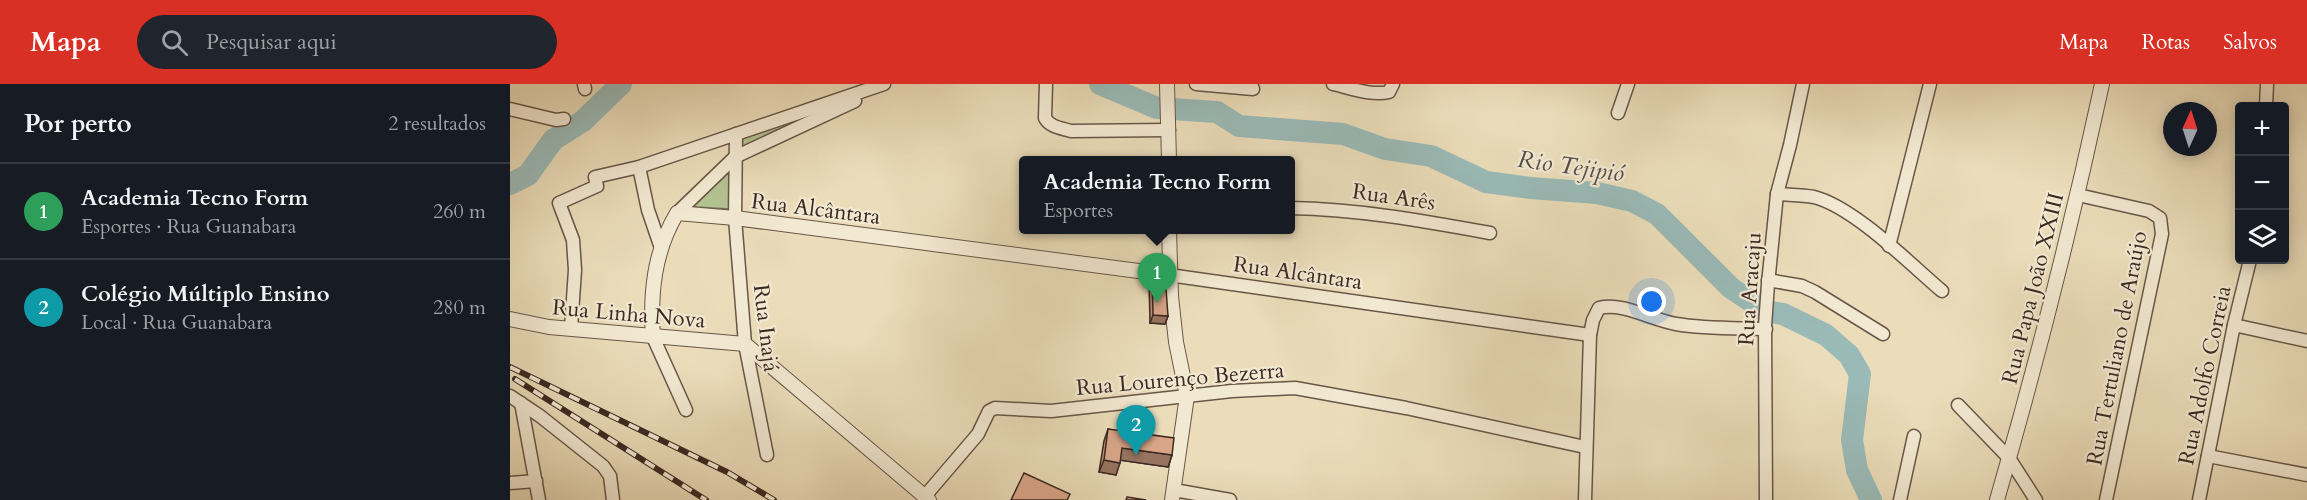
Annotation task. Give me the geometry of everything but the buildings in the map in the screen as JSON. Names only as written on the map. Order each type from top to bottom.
[{"type":"street","points":[[571,328],[575,270],[573,240],[560,203],[597,186],[595,177],[639,167],[884,84]]},
{"type":"street","points":[[686,410],[653,337],[652,300],[661,249],[677,213],[735,157],[891,84]]},
{"type":"street","points":[[1046,84],[1045,118],[1058,128],[1071,131],[1169,128]]},
{"type":"street","points":[[1167,84],[1169,156]]},
{"type":"street","points":[[1196,84],[1252,86]]},
{"type":"street","points":[[1333,84],[1385,93],[1389,92],[1393,84]]},
{"type":"street","points":[[1618,113],[1628,84]]},
{"type":"street","name":"Rua Aracaju","points":[[1766,500],[1768,282],[1777,194],[1803,84]]},
{"type":"street","points":[[1889,246],[1930,84]]},
{"type":"street","name":"Rua Papa João XXIII","points":[[1997,500],[2078,195],[2102,84]]},
{"type":"street","points":[[2266,102],[2267,84]]},
{"type":"street","points":[[510,109],[556,120],[564,118]]},
{"type":"street","name":"Rua Inajá","points":[[736,134],[735,218],[745,344],[768,455]]},
{"type":"street","points":[[639,167],[648,210],[661,249]]},
{"type":"street","points":[[1777,194],[1814,197],[1835,205],[1853,216],[1942,291]]},
{"type":"street","name":"Rua Tertuliano de Araújo","points":[[2078,195],[2149,211],[2160,218],[2162,225],[2106,500]]},
{"type":"street","name":"Rua Arês","points":[[1295,208],[1382,214],[1490,233]]},
{"type":"street","name":"Rua Alcântara","points":[[677,213],[735,218],[1169,275],[1590,335]]},
{"type":"street","points":[[1169,234],[1169,275],[1176,342],[1187,396],[1173,495],[1230,500]]},
{"type":"street","name":"Rua Adolfo Correia","points":[[2199,500],[2234,325],[2249,264]]},
{"type":"street","points":[[1768,282],[1802,286],[1883,334]]},
{"type":"street","points":[[1585,500],[1590,335],[1595,313],[1599,308],[1621,309],[1678,324],[1766,327]]},
{"type":"street","name":"Rua Linha Nova","points":[[510,319],[538,325],[745,344]]},
{"type":"street","points":[[2234,325],[2307,340]]},
{"type":"street","points":[[745,344],[927,498]]},
{"type":"street","name":"Rua Lourenço Bezerra","points":[[927,498],[978,434],[992,408],[1051,411],[1262,388],[1295,388],[1406,408],[1586,447]]},
{"type":"street","points":[[510,396],[603,466],[610,476],[613,500]]},
{"type":"street","points":[[521,403],[539,500]]},
{"type":"street","points":[[1958,405],[2009,458],[2036,500]]},
{"type":"street","points":[[1900,500],[1914,436]]},
{"type":"street","points":[[2208,456],[2307,475]]},
{"type":"street","points":[[510,483],[536,481]]},
{"type":"green space","points":[[834,106],[743,147],[740,139]]},
{"type":"green space","points":[[731,169],[730,209],[686,208]]},
{"type":"waterway","name":"Rio Tejipió","points":[[510,184],[528,175],[553,140],[583,121],[621,84]]},
{"type":"waterway","name":"Rio Tejipió","points":[[1100,84],[1157,108],[1217,112],[1239,126],[1343,134],[1385,149],[1431,156],[1486,182],[1597,193],[1632,201],[1657,214],[1731,288],[1765,311],[1783,314],[1826,335],[1849,355],[1860,374],[1852,440],[1857,470],[1871,500]]},
{"type":"railway","points":[[510,367],[727,472],[774,500]]},
{"type":"railway","points":[[515,379],[706,500]]},
{"type":"place","name":"Academia Tecno Form","points":[[1157,303]]},
{"type":"place","name":"Colégio Múltiplo Ensino","points":[[1136,455]]}]
